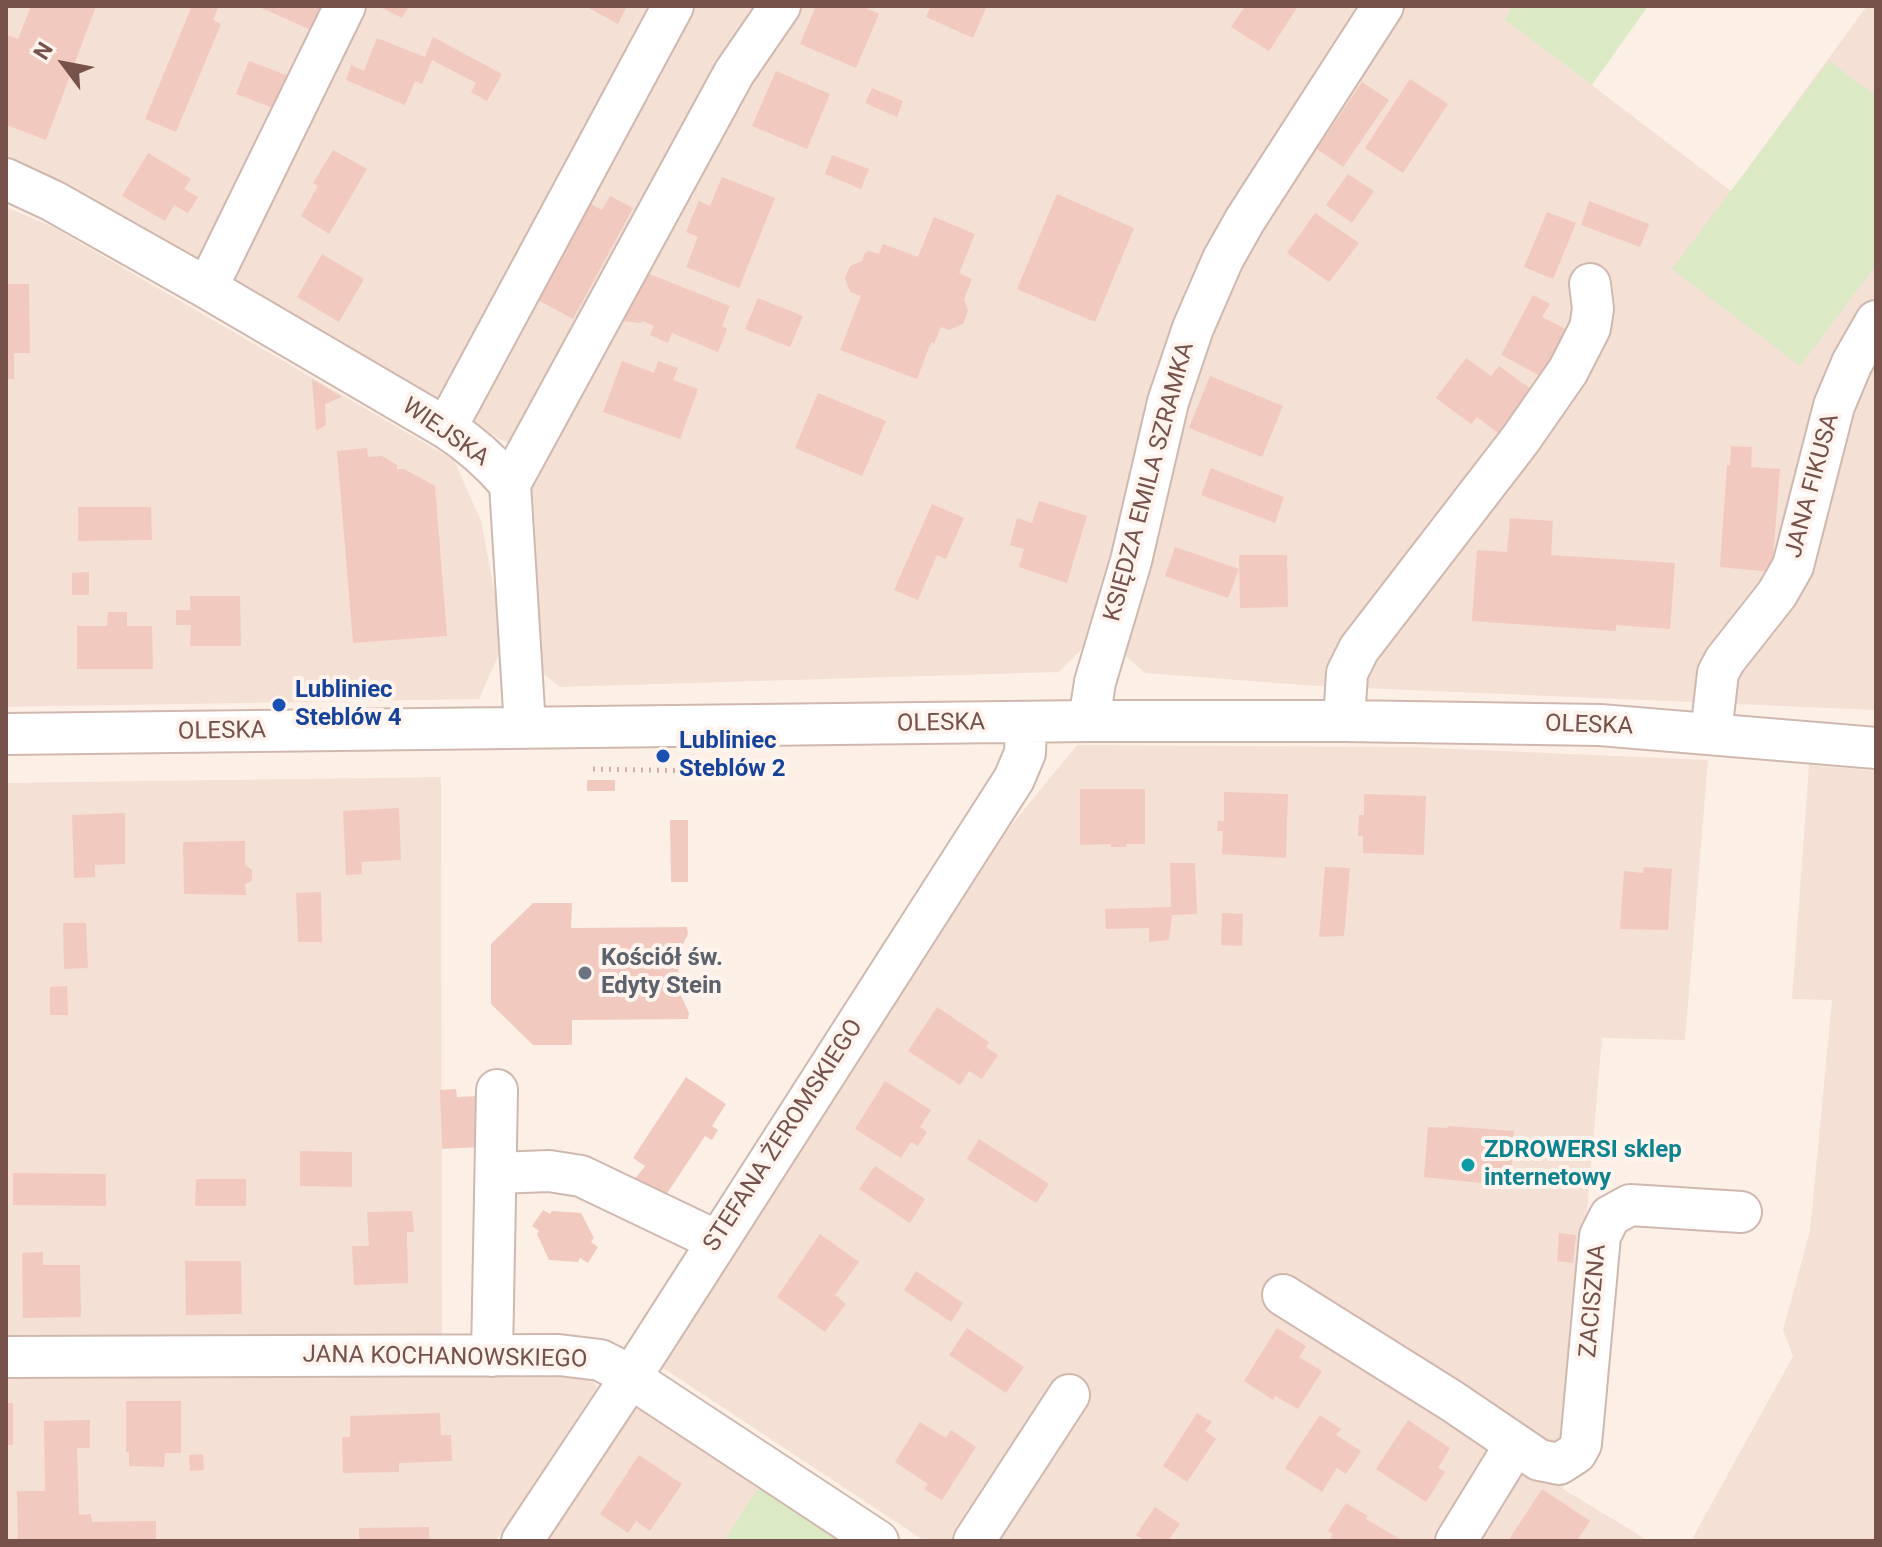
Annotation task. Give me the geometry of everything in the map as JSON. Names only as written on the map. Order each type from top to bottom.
[{"type":"street","points":[[207,288],[345,6]]},
{"type":"street","points":[[446,428],[673,6]]},
{"type":"street","points":[[510,484],[734,73],[780,6]]},
{"type":"street","name":"KSIĘDZA EMILA SZRAMKA","points":[[1089,721],[1095,682],[1131,561],[1168,402],[1193,328],[1223,259],[1245,220],[1383,6]]},
{"type":"street","name":"WIEJSKA","points":[[6,179],[53,201],[207,288],[446,428],[472,445],[510,484],[525,727]]},
{"type":"street","points":[[1344,721],[1347,673],[1359,649],[1520,440],[1581,348],[1590,328],[1593,309],[1590,284]]},
{"type":"street","name":"JANA FIKUSA","points":[[1711,733],[1718,673],[1777,594],[1793,566],[1834,406],[1852,363],[1876,321]]},
{"type":"street","name":"OLESKA","points":[[6,734],[1089,721],[1344,721],[1600,725],[1876,748]]},
{"type":"street","name":"STEFANA ŻEROMSKIEGO","points":[[522,1541],[631,1377],[1014,779],[1025,753],[1026,723]]},
{"type":"street","points":[[492,1356],[497,1090]]},
{"type":"street","points":[[496,1173],[549,1171],[581,1176],[717,1241]]},
{"type":"street","name":"ZACISZNA","points":[[1283,1295],[1452,1401],[1539,1460],[1559,1464],[1576,1453],[1581,1444],[1600,1236],[1610,1216],[1630,1205],[1741,1212]]},
{"type":"street","name":"JANA KOCHANOWSKIEGO","points":[[6,1357],[492,1356],[600,1360],[631,1377],[878,1541]]},
{"type":"street","points":[[974,1541],[1069,1395]]},
{"type":"street","points":[[1456,1541],[1515,1445]]},
{"type":"shaded area","points":[[6,6],[1361,6],[1224,228],[1095,636],[1059,672],[560,687],[543,674],[529,497],[509,444],[6,161]]},
{"type":"shaded area","points":[[1393,6],[1512,6],[1506,20],[1731,191],[1867,6],[1876,6],[1876,710],[1316,686],[1145,673],[1121,652],[1202,340],[1277,199]]},
{"type":"shaded area","points":[[6,207],[51,226],[454,460],[481,521],[499,616],[499,654],[479,699],[6,707]]},
{"type":"shaded area","points":[[1077,745],[1412,747],[1708,760],[1685,1040],[1602,1038],[1563,1489],[1649,1541],[925,1541],[660,1366],[1000,839]]},
{"type":"shaded area","points":[[1809,765],[1876,771],[1876,1541],[1691,1541],[1793,1356],[1783,1330],[1810,1231],[1832,1000],[1792,999]]},
{"type":"shaded area","points":[[441,777],[442,1369],[587,1375],[597,1387],[496,1541],[6,1541],[6,783]]},
{"type":"shaded area","points":[[637,1401],[761,1483],[724,1541],[542,1541]]},
{"type":"green space","points":[[1512,6],[1648,6],[1592,85],[1505,20]]},
{"type":"green space","points":[[1829,61],[1876,96],[1876,265],[1800,366],[1672,269]]},
{"type":"green space","points":[[761,1483],[847,1541],[724,1541]]},
{"type":"building","points":[[31,6],[96,6],[46,140],[6,125],[6,38],[7,35],[18,39]]},
{"type":"building","points":[[192,6],[219,6],[213,20],[221,24],[176,132],[145,119]]},
{"type":"building","points":[[257,6],[329,6],[318,33]]},
{"type":"building","points":[[378,6],[409,6],[402,18]]},
{"type":"building","points":[[585,6],[627,6],[618,24]]},
{"type":"building","points":[[816,6],[862,6],[879,14],[856,68],[800,44]]},
{"type":"building","points":[[931,6],[987,6],[973,38],[926,17]]},
{"type":"building","points":[[1245,6],[1298,6],[1269,51],[1231,27]]},
{"type":"building","points":[[433,37],[502,74],[487,101],[471,92],[476,83],[432,60],[422,84],[415,81],[405,105],[346,80],[351,65],[364,71],[377,38],[425,57]]},
{"type":"building","points":[[249,61],[299,80],[286,113],[236,94]]},
{"type":"building","points":[[776,71],[830,94],[807,149],[752,126]]},
{"type":"building","points":[[1410,79],[1448,104],[1403,173],[1365,148]]},
{"type":"building","points":[[1362,82],[1389,100],[1343,167],[1317,149]]},
{"type":"building","points":[[872,88],[903,101],[897,117],[865,103]]},
{"type":"building","points":[[333,150],[367,169],[329,234],[301,216],[318,186],[313,183]]},
{"type":"building","points":[[148,153],[191,179],[184,189],[198,197],[188,213],[174,205],[165,221],[122,196]]},
{"type":"building","points":[[832,155],[869,169],[861,189],[825,174]]},
{"type":"building","points":[[1348,174],[1374,191],[1352,223],[1326,205]]},
{"type":"building","points":[[722,177],[775,198],[739,288],[686,267],[698,237],[686,232],[692,217],[699,201],[710,206]]},
{"type":"building","points":[[1057,194],[1134,228],[1095,322],[1017,289]]},
{"type":"building","points":[[610,196],[633,208],[573,319],[538,300],[556,266],[547,261],[581,199],[602,210]]},
{"type":"building","points":[[1589,201],[1649,224],[1640,247],[1581,225]]},
{"type":"building","points":[[1547,212],[1576,223],[1553,279],[1524,267]]},
{"type":"building","points":[[1315,213],[1359,243],[1329,282],[1287,253]]},
{"type":"building","points":[[934,217],[975,234],[959,273],[972,279],[964,299],[968,311],[963,324],[949,330],[941,327],[934,344],[932,342],[929,347],[917,379],[840,350],[861,296],[850,292],[845,278],[850,266],[862,261],[869,251],[879,254],[883,244],[918,257]]},
{"type":"building","points":[[322,254],[364,279],[339,322],[297,297]]},
{"type":"building","points":[[647,273],[730,306],[722,326],[727,329],[718,352],[672,333],[668,343],[650,335],[654,326],[642,321],[621,321]]},
{"type":"building","points":[[6,284],[29,284],[30,353],[14,353],[14,379],[6,379]]},
{"type":"building","points":[[1533,295],[1550,304],[1542,317],[1573,333],[1548,380],[1501,355]]},
{"type":"building","points":[[758,298],[803,316],[790,347],[745,329]]},
{"type":"building","points":[[1466,358],[1491,376],[1499,366],[1535,392],[1502,436],[1477,417],[1471,424],[1436,398]]},
{"type":"building","points":[[622,361],[654,373],[658,361],[678,368],[673,380],[698,389],[680,439],[603,412]]},
{"type":"building","points":[[1210,376],[1283,406],[1262,457],[1189,428]]},
{"type":"building","points":[[312,379],[342,397],[325,404],[326,425],[316,431]]},
{"type":"building","points":[[818,393],[886,421],[862,476],[795,448]]},
{"type":"building","points":[[1731,446],[1752,447],[1751,467],[1780,469],[1772,572],[1720,567]]},
{"type":"building","points":[[367,448],[368,457],[382,456],[397,465],[397,469],[404,469],[435,486],[447,636],[353,643],[337,451]]},
{"type":"building","points":[[1211,468],[1284,497],[1275,523],[1201,495]]},
{"type":"building","points":[[1039,501],[1087,516],[1067,583],[1019,567],[1024,549],[1010,545],[1017,518],[1032,523]]},
{"type":"building","points":[[932,504],[964,518],[946,559],[937,555],[918,600],[894,590]]},
{"type":"building","points":[[78,507],[151,507],[152,540],[78,541]]},
{"type":"building","points":[[1510,518],[1553,521],[1551,555],[1675,563],[1670,629],[1616,625],[1616,631],[1472,621],[1477,550],[1507,552]]},
{"type":"building","points":[[1175,547],[1239,569],[1228,598],[1165,576]]},
{"type":"building","points":[[1239,555],[1287,555],[1288,607],[1240,608]]},
{"type":"building","points":[[89,572],[89,595],[72,595],[72,573]]},
{"type":"building","points":[[190,596],[240,596],[241,646],[190,646],[191,625],[176,625],[176,610],[190,610]]},
{"type":"building","points":[[108,612],[127,612],[127,626],[152,626],[153,669],[77,669],[77,626],[107,626]]},
{"type":"building","points":[[587,780],[615,780],[615,791],[587,791]]},
{"type":"building","points":[[1080,789],[1145,789],[1145,844],[1126,844],[1126,847],[1080,845]]},
{"type":"building","points":[[1224,792],[1288,794],[1286,858],[1222,854],[1223,831],[1217,831],[1218,821],[1224,821]]},
{"type":"building","points":[[1364,794],[1426,796],[1424,855],[1363,853],[1363,836],[1358,836],[1359,815],[1364,815]]},
{"type":"building","points":[[399,808],[401,860],[362,862],[362,874],[346,875],[343,811]]},
{"type":"building","points":[[125,813],[125,864],[95,865],[95,877],[74,878],[72,815]]},
{"type":"building","points":[[670,820],[688,820],[688,882],[671,882]]},
{"type":"building","points":[[245,841],[245,865],[252,870],[252,881],[245,884],[246,895],[184,894],[183,842]]},
{"type":"building","points":[[1170,863],[1195,863],[1197,914],[1172,915],[1169,940],[1149,942],[1149,928],[1106,929],[1105,909],[1171,907]]},
{"type":"building","points":[[1325,867],[1350,868],[1344,936],[1319,937]]},
{"type":"building","points":[[1644,867],[1672,869],[1668,930],[1620,929],[1624,871],[1643,873]]},
{"type":"building","points":[[321,892],[322,942],[298,942],[296,893]]},
{"type":"building","name":"Kościół św. Edyty Stein","points":[[533,903],[572,903],[571,928],[687,927],[688,934],[678,954],[679,991],[689,1013],[688,1019],[572,1020],[572,1045],[533,1045],[491,1004],[491,944]]},
{"type":"building","points":[[1222,913],[1243,914],[1242,946],[1221,945]]},
{"type":"building","points":[[63,923],[86,923],[88,968],[64,969]]},
{"type":"building","points":[[67,986],[68,1015],[50,1015],[50,987]]},
{"type":"building","points":[[937,1007],[989,1042],[986,1047],[998,1055],[982,1079],[969,1071],[960,1085],[908,1051]]},
{"type":"building","points":[[686,1077],[726,1104],[712,1126],[718,1130],[712,1140],[705,1136],[664,1198],[635,1179],[645,1166],[633,1158]]},
{"type":"building","points":[[885,1081],[931,1110],[920,1127],[927,1132],[918,1146],[911,1142],[901,1158],[855,1129]]},
{"type":"building","points":[[456,1089],[457,1097],[480,1096],[481,1147],[442,1149],[440,1090]]},
{"type":"building","name":"ZDROWERSI sklep internetowy","points":[[1428,1127],[1514,1131],[1510,1186],[1424,1177]]},
{"type":"building","points":[[979,1139],[1049,1184],[1036,1203],[967,1159]]},
{"type":"building","points":[[300,1151],[352,1152],[352,1187],[300,1186]]},
{"type":"building","points":[[875,1166],[925,1199],[910,1223],[859,1189]]},
{"type":"building","points":[[13,1173],[106,1174],[106,1206],[13,1205]]},
{"type":"building","points":[[196,1179],[246,1179],[246,1206],[195,1206]]},
{"type":"building","points":[[543,1210],[550,1214],[552,1211],[581,1213],[594,1238],[591,1242],[598,1247],[588,1263],[580,1258],[578,1262],[549,1260],[537,1234],[539,1231],[532,1226]]},
{"type":"building","points":[[412,1211],[414,1232],[407,1232],[408,1283],[354,1285],[352,1246],[369,1246],[367,1212]]},
{"type":"building","points":[[1559,1233],[1576,1235],[1573,1263],[1557,1261]]},
{"type":"building","points":[[820,1234],[859,1262],[835,1295],[846,1304],[825,1332],[777,1297]]},
{"type":"building","points":[[43,1252],[43,1265],[80,1265],[81,1317],[23,1318],[22,1253]]},
{"type":"building","points":[[185,1261],[241,1261],[242,1314],[186,1315]]},
{"type":"building","points":[[916,1271],[963,1303],[951,1322],[904,1290]]},
{"type":"building","points":[[967,1328],[1024,1367],[1006,1393],[949,1355]]},
{"type":"building","points":[[1277,1328],[1306,1346],[1299,1357],[1322,1371],[1298,1409],[1275,1396],[1273,1400],[1244,1381]]},
{"type":"building","points":[[126,1401],[181,1401],[181,1453],[165,1453],[164,1467],[129,1466]]},
{"type":"building","points":[[6,1403],[13,1403],[13,1445],[6,1445]]},
{"type":"building","points":[[440,1413],[441,1435],[451,1435],[452,1461],[399,1463],[399,1472],[343,1473],[342,1437],[350,1437],[350,1416]]},
{"type":"building","points":[[1197,1413],[1212,1422],[1205,1431],[1216,1439],[1187,1482],[1163,1466]]},
{"type":"building","points":[[1320,1415],[1341,1429],[1336,1435],[1361,1451],[1346,1474],[1337,1468],[1322,1492],[1285,1468]]},
{"type":"building","points":[[90,1420],[90,1448],[77,1448],[79,1515],[91,1514],[92,1522],[156,1521],[156,1541],[18,1541],[17,1491],[45,1491],[44,1421]]},
{"type":"building","points":[[1408,1420],[1450,1448],[1438,1468],[1445,1472],[1426,1502],[1376,1469]]},
{"type":"building","points":[[920,1422],[946,1438],[951,1430],[976,1447],[942,1500],[924,1489],[928,1484],[895,1462]]},
{"type":"building","points":[[203,1454],[204,1470],[190,1471],[189,1455]]},
{"type":"building","points":[[639,1455],[682,1484],[650,1531],[636,1521],[628,1533],[600,1514]]},
{"type":"building","points":[[1542,1489],[1590,1521],[1577,1541],[1508,1541]]},
{"type":"building","points":[[1346,1503],[1403,1541],[1329,1541],[1333,1534],[1328,1531]]},
{"type":"building","points":[[1155,1507],[1180,1524],[1168,1541],[1145,1541],[1136,1535]]},
{"type":"building","points":[[429,1527],[429,1541],[359,1541],[359,1528]]},
{"type":"place","name":"Lubliniec Steblów 4","points":[[279,705]]},
{"type":"place","name":"Lubliniec Steblów 2","points":[[663,756]]},
{"type":"place","name":"Kościół św. Edyty Stein","points":[[585,973]]},
{"type":"place","name":"ZDROWERSI sklep internetowy","points":[[1468,1165]]}]
